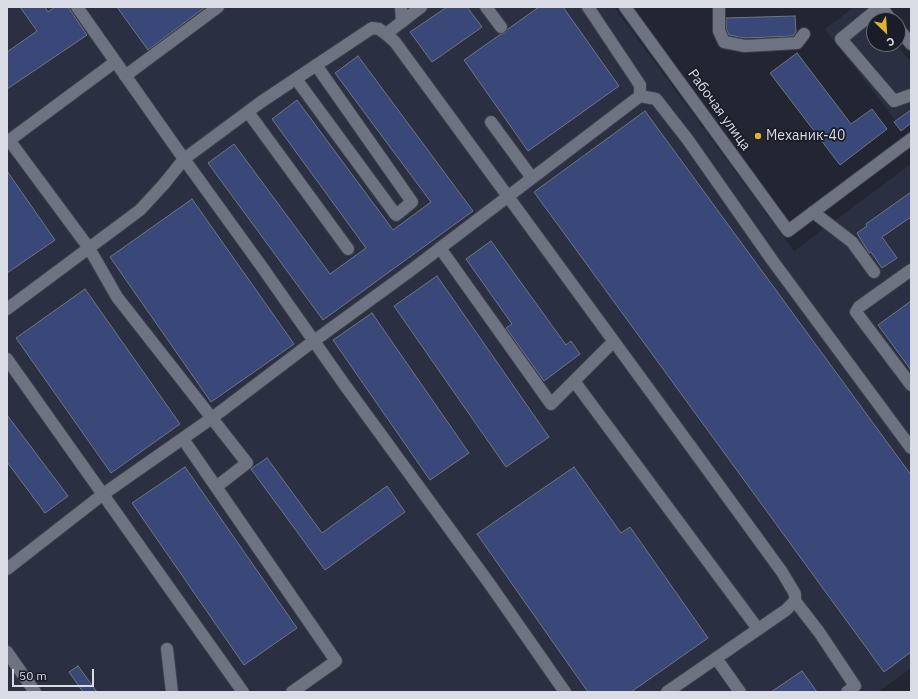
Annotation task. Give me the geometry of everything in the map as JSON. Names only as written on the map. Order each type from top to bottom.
[{"type":"street","points":[[77,7],[184,160],[489,583],[565,692]]},
{"type":"street","points":[[125,76],[218,7]]},
{"type":"street","points":[[402,7],[402,22]]},
{"type":"street","points":[[386,34],[421,7]]},
{"type":"street","points":[[486,7],[501,27]]},
{"type":"street","points":[[588,7],[640,85],[640,96]]},
{"type":"street","name":"Рабочая улица","points":[[625,7],[788,231],[813,212]]},
{"type":"street","points":[[719,7],[720,31],[724,42],[745,46],[798,43],[804,34]]},
{"type":"street","points":[[881,7],[841,39],[894,101],[911,95]]},
{"type":"street","points":[[7,309],[140,210],[184,160],[248,112],[316,65],[372,28],[379,29],[395,42],[782,572],[795,594],[795,601],[819,632],[855,686],[847,692]]},
{"type":"street","points":[[116,62],[8,141],[89,248],[117,297],[247,463],[216,487]]},
{"type":"street","points":[[296,79],[396,215],[412,202],[316,65]]},
{"type":"street","points":[[7,569],[102,495],[212,418],[508,197],[640,96],[656,99],[683,134],[772,260],[911,448]]},
{"type":"street","points":[[248,112],[348,249]]},
{"type":"street","points":[[491,122],[532,178]]},
{"type":"street","points":[[874,272],[852,242],[813,212],[911,139]]},
{"type":"street","points":[[440,248],[551,404],[614,342]]},
{"type":"street","points":[[911,270],[859,307],[856,312],[911,385]]},
{"type":"street","points":[[7,359],[243,692]]},
{"type":"street","points":[[574,381],[758,629]]},
{"type":"street","points":[[183,439],[336,661],[292,692]]},
{"type":"street","points":[[667,692],[786,610],[795,601]]},
{"type":"street","points":[[167,648],[172,692]]},
{"type":"street","points":[[7,652],[35,692]]},
{"type":"street","points":[[716,658],[740,692]]},
{"type":"shaded area","points":[[7,7],[614,7],[794,251],[911,164],[911,668],[878,692],[7,692]]},
{"type":"shaded area","points":[[854,7],[867,7],[871,12],[866,12],[866,52],[903,52],[911,62],[911,123],[901,131],[894,122],[895,120],[825,29]]},
{"type":"building","points":[[20,7],[45,7],[48,12],[55,7],[68,7],[87,35],[7,89],[7,52],[37,31]]},
{"type":"building","points":[[117,7],[205,7],[148,50]]},
{"type":"building","points":[[447,7],[467,7],[482,27],[432,62],[410,32]]},
{"type":"building","points":[[539,7],[563,7],[619,86],[528,151],[464,60],[501,34],[505,33],[508,29]]},
{"type":"building","points":[[795,16],[796,32],[793,36],[745,38],[729,35],[726,29],[726,18]]},
{"type":"building","points":[[797,53],[851,124],[872,109],[887,129],[840,165],[770,73]]},
{"type":"building","points":[[358,56],[473,211],[323,320],[208,163],[234,144],[330,274],[366,248],[272,119],[297,100],[393,230],[431,202],[335,73]]},
{"type":"building","points":[[911,110],[911,123],[901,131],[894,122]]},
{"type":"building","points":[[645,111],[911,475],[911,652],[884,672],[534,192]]},
{"type":"building","points":[[7,171],[55,240],[7,273]]},
{"type":"building","points":[[911,192],[911,217],[882,237],[897,258],[882,268],[871,252],[869,253],[857,233],[867,226],[866,224]]},
{"type":"building","points":[[192,199],[294,344],[211,402],[110,257]]},
{"type":"building","points":[[491,241],[566,345],[571,341],[580,354],[544,381],[506,328],[512,324],[466,259]]},
{"type":"building","points":[[437,276],[549,437],[506,467],[394,306]]},
{"type":"building","points":[[85,289],[180,424],[111,473],[16,338]]},
{"type":"building","points":[[911,301],[911,370],[878,325]]},
{"type":"building","points":[[372,313],[469,453],[430,480],[333,340]]},
{"type":"building","points":[[7,415],[68,496],[45,513],[7,462]]},
{"type":"building","points":[[267,458],[322,533],[387,486],[405,512],[325,570],[251,469]]},
{"type":"building","points":[[185,467],[297,628],[244,665],[132,503]]},
{"type":"building","points":[[574,467],[621,533],[630,527],[708,638],[631,692],[588,692],[477,534]]},
{"type":"building","points":[[78,666],[97,692],[83,692],[69,672]]},
{"type":"building","points":[[802,671],[817,692],[771,692]]},
{"type":"place","name":"Механик-40","points":[[758,136]]}]
